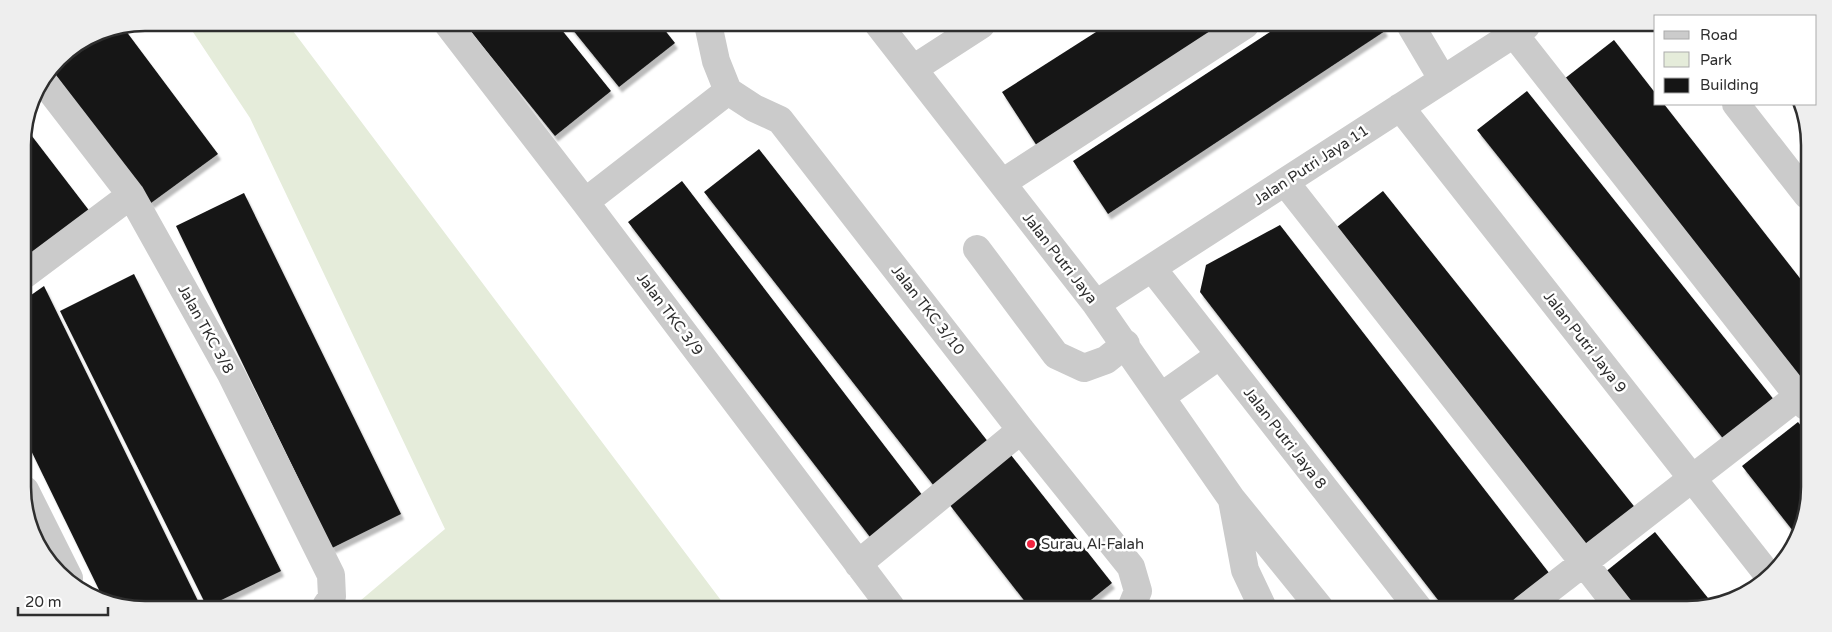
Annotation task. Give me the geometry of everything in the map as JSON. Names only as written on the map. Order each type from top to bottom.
[{"type":"street","name":"Jalan TKC 3/9","points":[[453,31],[886,601]]},
{"type":"street","points":[[585,202],[728,91],[716,61],[710,31]]},
{"type":"street","name":"Jalan Putri Jaya","points":[[883,31],[1096,304],[1126,344],[1231,498],[1314,601]]},
{"type":"street","points":[[913,69],[963,31]]},
{"type":"street","points":[[1002,183],[1237,31]]},
{"type":"street","points":[[1414,31],[1443,80]]},
{"type":"street","name":"Jalan Putri Jaya 11","points":[[1096,304],[1518,31]]},
{"type":"street","points":[[1521,31],[1801,394]]},
{"type":"street","name":"Jalan TKC 3/8","points":[[47,87],[131,195],[231,374],[331,575],[329,601]]},
{"type":"street","name":"Jalan TKC 3/10","points":[[728,91],[754,108],[780,120],[1130,567],[1138,591],[1134,601]]},
{"type":"street","points":[[1737,105],[1801,187]]},
{"type":"street","name":"Jalan Putri Jaya 9","points":[[1400,107],[1764,570]]},
{"type":"street","points":[[1285,182],[1614,601]]},
{"type":"street","points":[[31,270],[131,195]]},
{"type":"street","points":[[977,249],[1056,355],[1084,368],[1106,360],[1126,344]]},
{"type":"street","name":"Jalan Putri Jaya 8","points":[[1152,268],[1413,601]]},
{"type":"street","points":[[1162,396],[1220,355]]},
{"type":"street","points":[[1534,601],[1692,478],[1801,398]]},
{"type":"street","points":[[858,564],[1021,430]]},
{"type":"street","name":"Jalan Putri Jaya","points":[[1231,498],[1244,570],[1260,601]]},
{"type":"street","points":[[39,528],[58,560]]},
{"type":"green space","points":[[192,31],[293,31],[721,601],[360,601],[445,529],[250,118]]},
{"type":"building","points":[[470,31],[563,31],[611,91],[555,136]]},
{"type":"building","points":[[574,31],[666,31],[675,43],[619,87]]},
{"type":"building","points":[[1098,31],[1216,31],[1037,146],[1002,92]]},
{"type":"building","points":[[1271,31],[1385,31],[1108,214],[1073,161]]},
{"type":"building","points":[[127,32],[218,154],[151,203],[56,75],[70,60],[88,47],[123,33]]},
{"type":"building","points":[[1614,40],[1654,91],[1654,105],[1665,105],[1801,280],[1801,382],[1796,385],[1559,83]]},
{"type":"building","points":[[1527,91],[1775,401],[1725,441],[1477,130]]},
{"type":"building","points":[[31,135],[91,213],[31,260]]},
{"type":"building","points":[[759,149],[989,443],[934,486],[704,192]]},
{"type":"building","points":[[682,181],[923,496],[870,537],[628,222]]},
{"type":"building","points":[[1383,191],[1637,510],[1582,553],[1328,234]]},
{"type":"building","points":[[244,193],[401,514],[332,548],[176,226]]},
{"type":"building","points":[[1280,225],[1553,578],[1523,601],[1439,601],[1200,292],[1206,265]]},
{"type":"building","points":[[134,274],[281,571],[219,601],[204,601],[60,311]]},
{"type":"building","points":[[44,286],[198,601],[130,600],[99,591],[31,450],[31,295]]},
{"type":"building","points":[[1798,422],[1801,426],[1800,502],[1792,530],[1742,466]]},
{"type":"building","name":"Surau Al-Falah","points":[[1011,455],[1112,583],[1090,601],[1025,601],[949,504]]},
{"type":"building","points":[[1655,532],[1709,599],[1694,601],[1618,601],[1599,577]]},
{"type":"place","name":"Surau Al-Falah","points":[[1031,544]]}]
